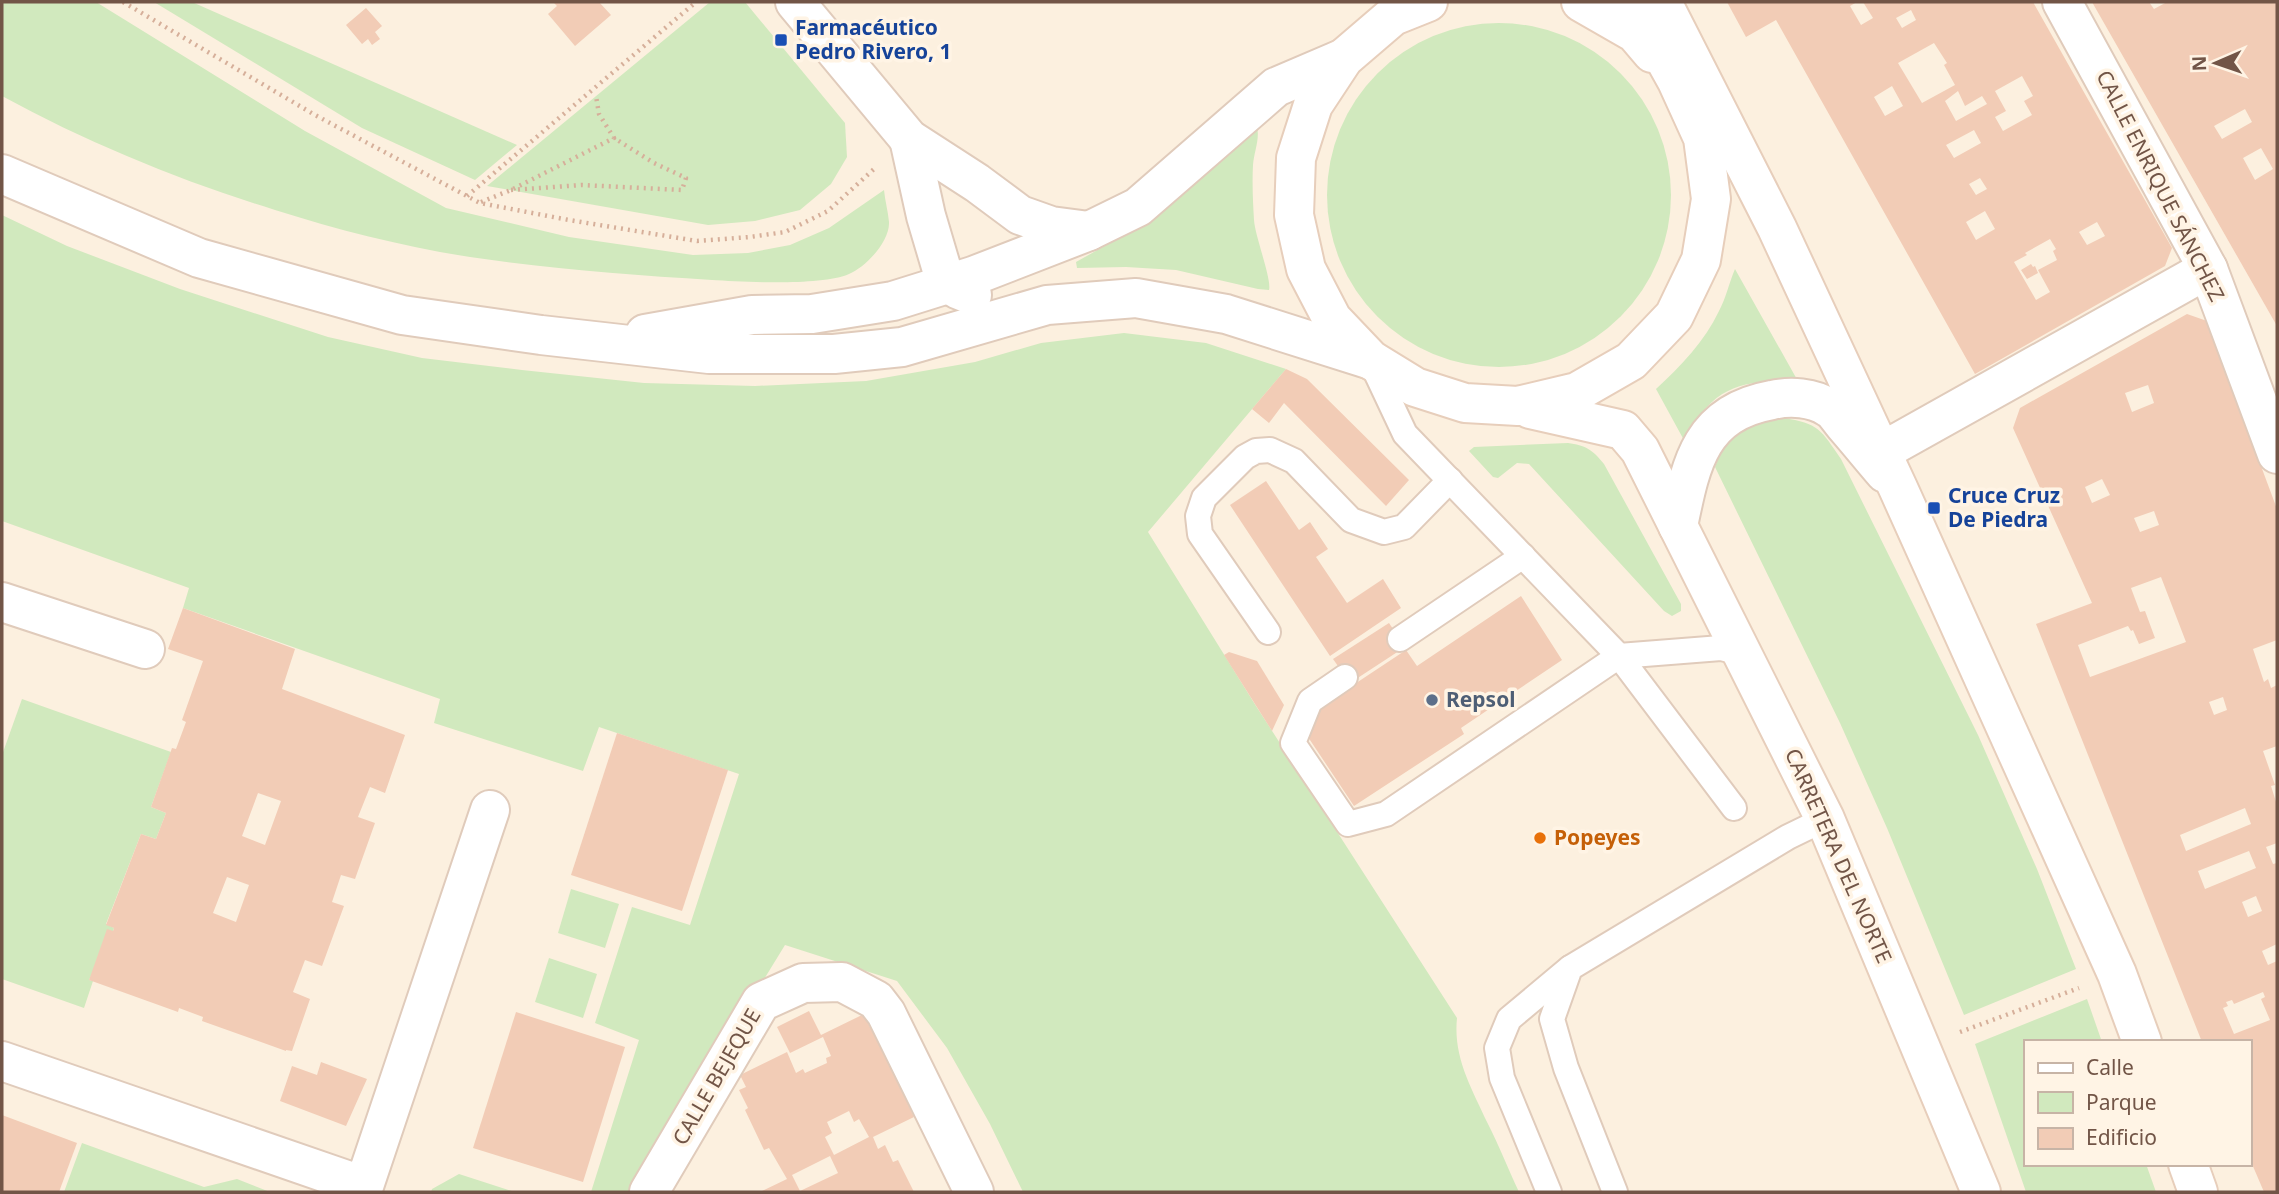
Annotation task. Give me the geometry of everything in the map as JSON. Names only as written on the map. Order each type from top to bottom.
[{"type":"street","points":[[795,2],[909,139],[977,183],[1020,215],[1051,226],[1089,232]]},
{"type":"street","points":[[1363,2],[1344,58],[1313,105],[1299,148],[1296,158],[1294,215],[1306,270],[1312,282],[1332,319],[1371,360]]},
{"type":"street","points":[[605,341],[752,315],[811,314],[892,301],[1089,232],[1138,207],[1276,87],[1344,58],[1393,16],[1428,2]]},
{"type":"street","points":[[1581,2],[1635,33],[1677,81],[1777,228]]},
{"type":"street","points":[[909,139],[926,216],[942,271],[957,289],[982,300],[1047,305],[1136,298],[1226,314],[1371,360],[1415,387],[1465,403],[1518,406],[1577,392],[1631,361],[1674,316],[1701,260],[1711,199],[1703,138],[1677,81],[1633,2]]},
{"type":"street","points":[[1662,2],[1777,228],[1898,488],[2117,974],[2141,1040]]},
{"type":"street","name":"CALLE ENRIQUE SÁNCHEZ","points":[[2062,2],[2208,269],[2277,454]]},
{"type":"street","points":[[2,174],[199,258],[402,315],[541,335],[709,354],[834,354],[902,347],[1047,305]]},
{"type":"street","points":[[892,301],[915,260],[926,216]]},
{"type":"street","points":[[1881,452],[2208,269]]},
{"type":"street","points":[[1678,526],[1688,477],[1699,448],[1716,425],[1733,412],[1753,403],[1780,398],[1810,399],[1830,408],[1898,488]]},
{"type":"street","name":"CARRETERA DEL NORTE","points":[[1518,406],[1623,430],[1640,450],[1825,819],[1982,1192]]},
{"type":"street","points":[[2,602],[145,649]]},
{"type":"street","points":[[2,1061],[364,1186],[490,810]]},
{"type":"street","name":"CALLE BEJEQUE","points":[[649,1192],[761,1002],[803,983],[842,982],[876,1000],[886,1013],[974,1192]]},
{"type":"street","points":[[2189,1166],[2198,1192]]},
{"type":"lane","points":[[1371,360],[1405,434],[1619,656],[1734,808]]},
{"type":"lane","points":[[1268,632],[1200,534],[1198,516],[1204,498],[1245,457],[1256,451],[1270,450],[1294,461],[1351,520],[1384,533],[1404,527],[1450,480]]},
{"type":"lane","points":[[1400,639],[1523,556]]},
{"type":"lane","points":[[1345,677],[1310,701],[1293,743],[1348,824],[1386,814],[1619,656],[1721,648],[1742,653]]},
{"type":"lane","points":[[1549,1192],[1502,1078],[1497,1048],[1509,1018],[1570,968],[1788,837],[1825,819]]},
{"type":"lane","points":[[1570,968],[1552,1019],[1566,1068],[1615,1192]]},
{"type":"path","points":[[124,2],[315,115],[480,203],[569,220],[697,241],[785,232],[828,211],[909,139]]},
{"type":"path","points":[[467,196],[696,2]]},
{"type":"path","points":[[511,190],[582,185],[682,190],[686,178],[654,163],[614,138],[599,114],[596,96]]},
{"type":"path","points":[[480,203],[614,138]]},
{"type":"path","points":[[1922,1046],[2117,974]]},
{"type":"green space","points":[[2,2],[96,2],[305,131],[446,208],[569,237],[693,255],[748,253],[790,245],[829,228],[884,190],[889,222],[886,237],[876,253],[863,266],[837,278],[743,282],[530,265],[446,253],[347,231],[240,199],[170,174],[68,130],[2,96]]},
{"type":"green space","points":[[154,2],[192,2],[517,145],[475,180],[362,128]]},
{"type":"green space","points":[[710,2],[745,2],[845,123],[847,157],[831,184],[800,210],[755,221],[708,225],[487,186]]},
{"type":"green space","points":[[1499,23],[1532,27],[1565,36],[1608,62],[1632,86],[1658,129],[1667,162],[1671,195],[1667,228],[1658,261],[1632,304],[1608,328],[1565,354],[1532,363],[1499,367],[1466,363],[1433,354],[1390,328],[1366,304],[1340,261],[1331,228],[1327,195],[1331,162],[1340,129],[1366,86],[1390,62],[1433,36],[1466,27]]},
{"type":"green space","points":[[1257,127],[1253,172],[1254,220],[1269,290],[1176,270],[1077,268],[1076,262],[1128,233]]},
{"type":"green space","points":[[2,215],[67,246],[180,289],[328,337],[422,358],[522,370],[644,383],[755,386],[866,381],[975,362],[1041,343],[1124,333],[1206,343],[1286,369],[1148,532],[1256,706],[1457,1018],[1456,1032],[1464,1072],[1519,1192],[1023,1192],[990,1124],[947,1048],[897,981],[785,945],[634,1192],[591,1192],[639,1040],[595,1023],[632,907],[690,925],[739,774],[599,727],[583,771],[434,723],[440,699],[183,608],[189,588],[2,521]]},
{"type":"green space","points":[[1735,269],[1799,383],[1761,382],[1730,390],[1705,409],[1685,442],[1656,389],[1683,363],[1707,333]]},
{"type":"green space","points":[[1783,418],[1804,422],[1818,430],[1841,459],[1978,735],[2037,869],[2076,969],[1964,1015],[1887,828],[1840,723],[1715,467],[1726,445],[1740,431],[1759,422]]},
{"type":"green space","points":[[1568,443],[1588,449],[1604,464],[1681,604],[1681,611],[1672,616],[1664,611],[1529,464],[1517,463],[1498,478],[1493,477],[1469,451],[1474,447]]},
{"type":"green space","points":[[22,699],[171,752],[151,807],[166,813],[156,839],[141,834],[106,924],[114,928],[89,980],[93,981],[84,1008],[2,979],[2,755]]},
{"type":"green space","points":[[571,889],[619,904],[605,948],[558,933]]},
{"type":"green space","points":[[549,958],[597,974],[583,1018],[535,1002]]},
{"type":"green space","points":[[2087,999],[2101,1040],[2024,1040],[2024,1166],[2147,1166],[2156,1192],[2026,1192],[1975,1044]]},
{"type":"green space","points":[[82,1143],[204,1187],[237,1179],[270,1192],[64,1192]]},
{"type":"green space","points":[[459,1174],[515,1192],[431,1192]]},
{"type":"building","points":[[553,2],[599,2],[611,15],[575,46],[548,14],[557,6]]},
{"type":"building","points":[[1727,2],[1857,2],[1850,6],[1861,25],[1873,18],[1863,2],[2033,2],[2172,248],[2165,266],[1975,374],[1776,20],[1746,37]],"holes":[[[1911,10],[1916,20],[1902,28],[1896,18]],[[1934,43],[1947,63],[1944,65],[1955,85],[1922,103],[1898,63]],[[2022,76],[2033,96],[2024,101],[2032,115],[2003,131],[1995,117],[2006,111],[1995,91]],[[1892,86],[1903,106],[1885,116],[1874,97]],[[1958,91],[1965,106],[1982,96],[1987,104],[1956,121],[1945,101]],[[1974,130],[1981,143],[1954,158],[1946,145]],[[1980,178],[1987,189],[1976,195],[1969,184]],[[1985,211],[1995,229],[1976,240],[1966,222]],[[2097,222],[2105,236],[2087,245],[2079,232]],[[2050,239],[2056,249],[2053,251],[2057,260],[2038,270],[2050,292],[2036,300],[2014,262]]]},
{"type":"building","points":[[2092,2],[2149,2],[2154,9],[2167,2],[2277,2],[2277,326]],"holes":[[[2245,109],[2252,122],[2222,139],[2214,126]],[[2261,148],[2273,169],[2255,180],[2243,158]]]},
{"type":"building","points":[[366,8],[382,26],[375,32],[380,39],[372,45],[368,39],[362,44],[346,25]]},
{"type":"building","points":[[2031,264],[2038,273],[2027,279],[2021,270]]},
{"type":"building","points":[[2187,314],[2207,321],[2277,509],[2277,640],[2253,649],[2264,682],[2268,679],[2271,688],[2277,685],[2277,746],[2263,751],[2275,785],[2271,786],[2277,805],[2277,843],[2266,847],[2273,864],[2277,863],[2277,944],[2262,951],[2268,965],[2277,961],[2277,1192],[2264,1192],[2251,1162],[2251,1040],[2201,1040],[2036,624],[2092,603],[2013,428],[2020,408]],"holes":[[[2148,385],[2154,403],[2132,412],[2125,393]],[[2102,479],[2110,495],[2092,503],[2085,487]],[[2154,511],[2159,525],[2140,532],[2134,518]],[[2161,577],[2186,642],[2090,677],[2078,645],[2128,626],[2133,630],[2139,644],[2155,638],[2145,611],[2140,612],[2131,588]],[[2223,697],[2227,710],[2214,715],[2209,702]],[[2245,808],[2251,824],[2186,851],[2180,835]],[[2249,851],[2256,868],[2205,889],[2198,871]],[[2256,896],[2262,911],[2248,917],[2242,902]],[[2263,992],[2265,997],[2261,999],[2270,1020],[2234,1034],[2223,1008],[2228,1006],[2226,1002],[2232,1000],[2234,1004]]]},
{"type":"building","points":[[1286,369],[1307,379],[1409,480],[1386,506],[1284,403],[1269,423],[1252,409]]},
{"type":"building","points":[[1266,481],[1299,530],[1310,522],[1328,549],[1316,557],[1347,603],[1383,579],[1401,608],[1330,656],[1230,505]]},
{"type":"building","points":[[1521,596],[1562,660],[1461,728],[1464,734],[1354,806],[1308,737],[1317,709],[1406,650],[1417,666]]},
{"type":"building","points":[[183,608],[295,649],[282,689],[405,735],[385,793],[370,787],[358,817],[375,823],[355,879],[341,875],[332,902],[344,906],[322,966],[305,960],[293,992],[310,999],[292,1051],[202,1021],[203,1017],[179,1008],[178,1012],[89,980],[107,929],[113,931],[114,928],[106,925],[141,834],[156,839],[166,813],[151,807],[172,748],[176,749],[186,722],[182,720],[203,661],[168,649]],"holes":[[[258,793],[281,801],[265,845],[242,836]],[[227,877],[249,885],[236,922],[213,913]]]},
{"type":"building","points":[[1389,623],[1405,647],[1350,683],[1333,659]]},
{"type":"building","points":[[1229,652],[1257,661],[1284,705],[1272,731],[1224,655]]},
{"type":"building","points":[[617,733],[728,770],[682,911],[571,875]]},
{"type":"building","points":[[809,1011],[821,1035],[864,1014],[870,1027],[877,1023],[915,1099],[907,1102],[914,1117],[873,1137],[878,1149],[885,1145],[893,1162],[898,1160],[914,1192],[760,1192],[787,1179],[769,1148],[764,1150],[745,1110],[748,1108],[739,1090],[746,1087],[740,1075],[787,1052],[796,1073],[803,1069],[805,1073],[827,1063],[826,1058],[831,1056],[823,1037],[790,1053],[777,1027]],"holes":[[[849,1111],[854,1122],[859,1119],[869,1137],[834,1155],[825,1137],[832,1133],[827,1122]],[[830,1156],[838,1173],[800,1191],[792,1175]]]},
{"type":"building","points":[[516,1012],[625,1047],[583,1182],[473,1148]]},
{"type":"building","points":[[321,1062],[367,1079],[346,1126],[280,1101],[292,1066],[317,1075]]},
{"type":"building","points":[[2,1115],[77,1143],[59,1192],[2,1192]]},
{"type":"place","name":"Farmacéutico Pedro Rivero, 1","points":[[781,40]]},
{"type":"place","name":"Cruce Cruz De Piedra","points":[[1934,508]]},
{"type":"place","name":"Repsol","points":[[1432,700]]},
{"type":"place","name":"Popeyes","points":[[1540,838]]}]
